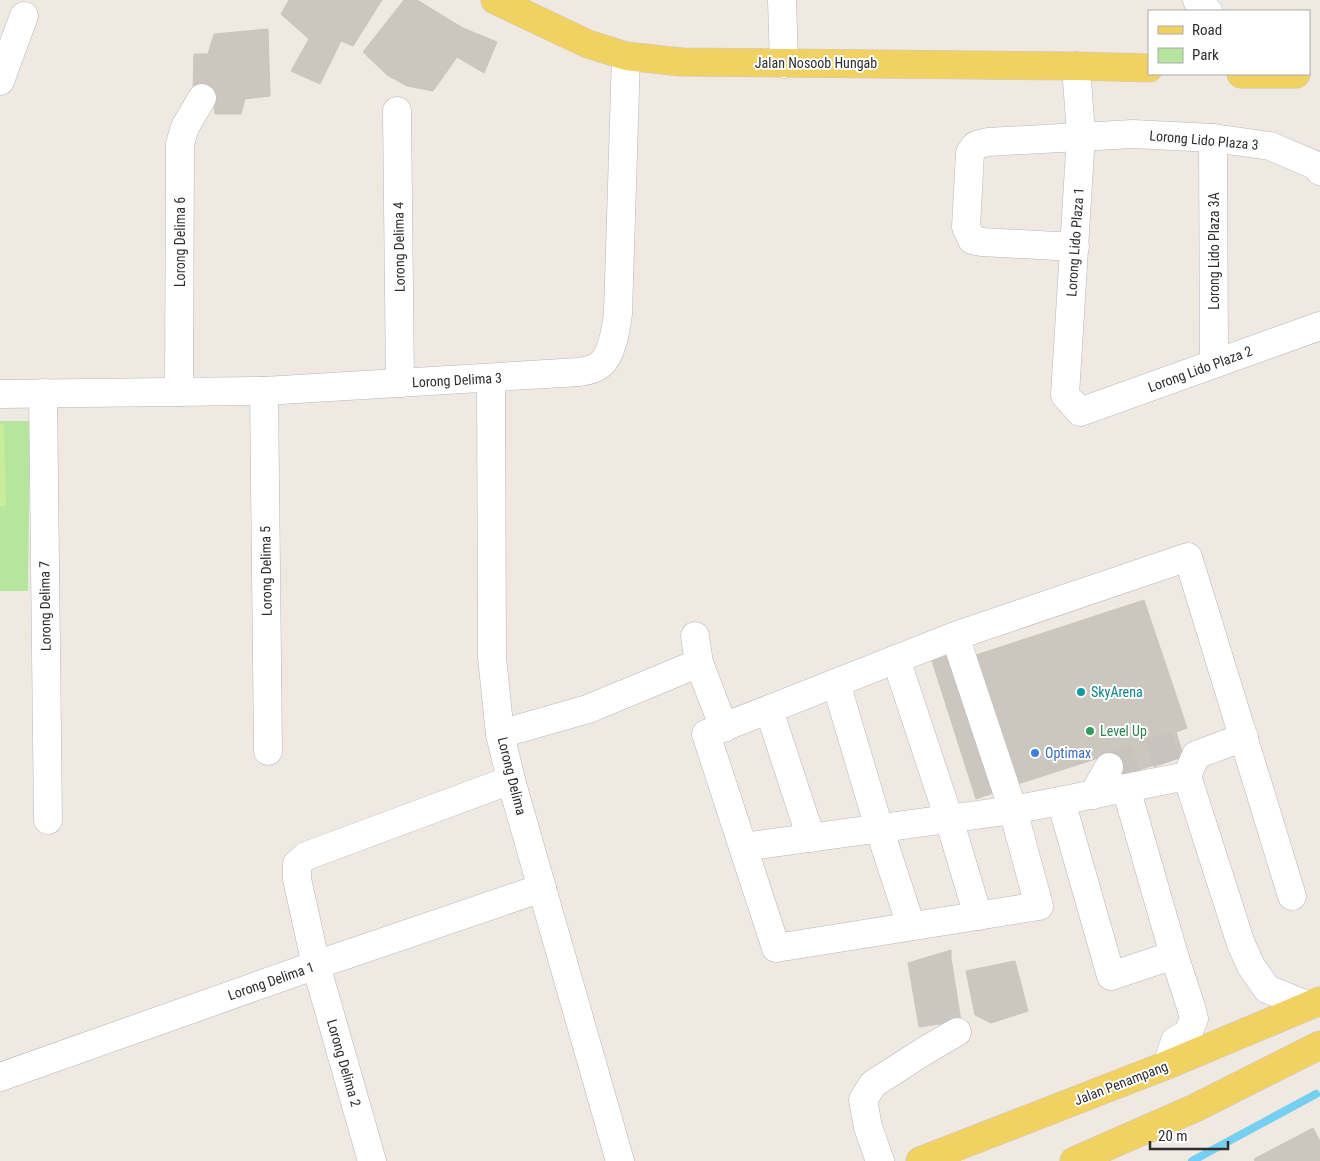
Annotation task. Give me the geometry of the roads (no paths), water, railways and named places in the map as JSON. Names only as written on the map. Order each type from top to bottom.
[{"type":"main road","name":"Jalan Nosoob Hungab","points":[[495,0],[588,44],[626,56],[681,62],[1148,68]]},
{"type":"main road","name":"Jalan Penampang","points":[[920,1161],[1167,1065],[1314,1004]]},
{"type":"main road","points":[[1074,1161],[1195,1108],[1320,1046]]},
{"type":"street","points":[[782,0],[784,64]]},
{"type":"street","points":[[1197,0],[1207,10]]},
{"type":"street","points":[[0,81],[24,16]]},
{"type":"street","name":"Lorong Delima 3","points":[[0,394],[264,391],[491,378],[592,370],[603,363],[615,336],[618,314],[626,56]]},
{"type":"street","name":"Lorong Lido Plaza 1","points":[[1076,66],[1081,136],[1065,395],[1080,412]]},
{"type":"street","name":"Lorong Delima 6","points":[[179,392],[180,144],[185,127],[202,98]]},
{"type":"street","name":"Lorong Delima 4","points":[[397,111],[400,383]]},
{"type":"street","name":"Lorong Lido Plaza 3","points":[[1075,247],[972,240],[966,227],[970,153],[976,145],[988,142],[1134,134],[1213,138],[1270,146],[1315,165],[1320,171]]},
{"type":"street","name":"Lorong Lido Plaza 3A","points":[[1213,138],[1214,364]]},
{"type":"street","name":"Lorong Lido Plaza 2","points":[[1080,412],[1320,326]]},
{"type":"street","name":"Lorong Delima","points":[[491,378],[492,657],[500,734],[511,780],[620,1161]]},
{"type":"street","name":"Lorong Delima 5","points":[[264,391],[268,751]]},
{"type":"street","name":"Lorong Delima 7","points":[[43,393],[48,820]]},
{"type":"street","points":[[955,636],[1013,810],[1039,906],[776,948],[706,734],[955,636],[1188,557],[1292,896]]},
{"type":"street","points":[[695,636],[699,663],[724,728]]},
{"type":"street","points":[[896,659],[978,916]]},
{"type":"street","points":[[500,734],[588,710],[699,663]]},
{"type":"street","points":[[836,683],[879,828],[911,926]]},
{"type":"street","points":[[769,710],[811,838]]},
{"type":"street","points":[[743,847],[1013,810],[1126,788],[1188,758],[1244,737]]},
{"type":"street","points":[[1188,758],[1241,944],[1251,966],[1267,989],[1314,1004]]},
{"type":"street","points":[[1093,795],[1109,767]]},
{"type":"street","name":"Lorong Delima 2","points":[[372,1161],[316,965],[296,879],[297,864],[306,856],[511,780]]},
{"type":"street","points":[[1126,788],[1194,1019],[1188,1033],[1176,1041],[1167,1065]]},
{"type":"street","points":[[1061,801],[1111,976],[1174,955]]},
{"type":"street","name":"Lorong Delima 1","points":[[0,1077],[316,965],[542,888]]},
{"type":"street","points":[[880,1161],[868,1127],[863,1100],[873,1084],[957,1032]]},
{"type":"waterway","points":[[1192,1161],[1316,1094]]},
{"type":"tunnel","points":[[1109,767],[1179,744]]},
{"type":"place","name":"SkyArena","points":[[1081,692]]},
{"type":"place","name":"Level Up","points":[[1090,731]]},
{"type":"place","name":"Optimax","points":[[1035,753]]}]
